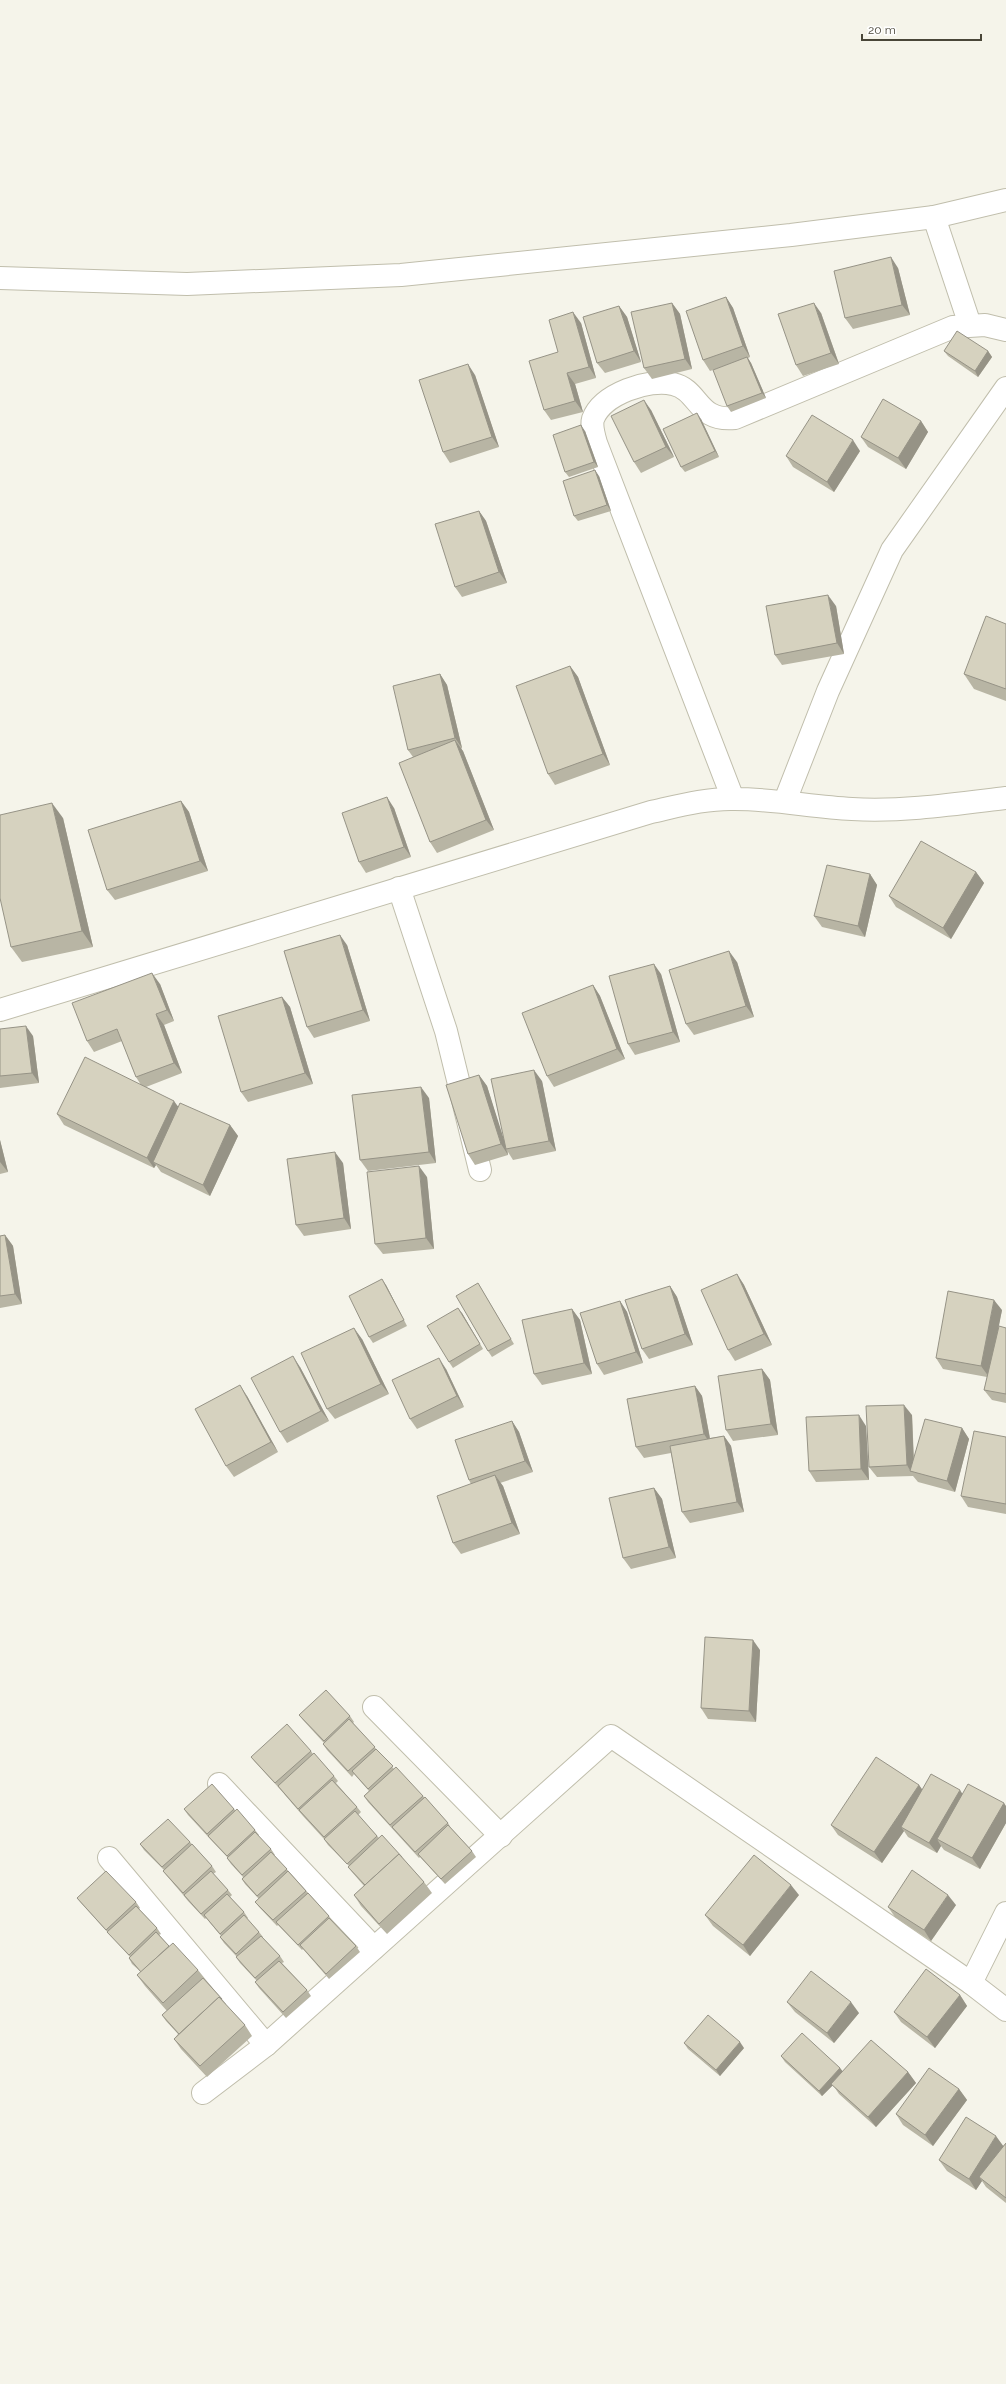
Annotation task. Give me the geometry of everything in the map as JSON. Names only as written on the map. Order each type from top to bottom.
[{"type":"street","points":[[0,278],[187,284],[401,275],[791,235],[934,217],[1006,200]]},
{"type":"street","points":[[934,217],[970,324]]},
{"type":"street","points":[[733,799],[596,443],[593,420],[600,408],[625,390],[661,383],[680,386],[705,411],[716,418],[734,418],[946,330],[970,324],[985,324],[1006,330]]},
{"type":"street","points":[[785,801],[828,691],[892,550],[1006,388]]},
{"type":"street","points":[[0,1010],[651,812],[691,803],[733,799],[785,801],[853,809],[937,807],[1006,798]]},
{"type":"street","points":[[399,888],[446,1031],[480,1170]]},
{"type":"street","points":[[374,1707],[501,1836]]},
{"type":"street","points":[[203,2093],[266,2045],[611,1736],[971,1983],[1006,2010]]},
{"type":"street","points":[[219,1784],[374,1948]]},
{"type":"street","points":[[109,1858],[266,2045]]},
{"type":"street","points":[[971,1983],[1006,1913]]},
{"type":"building","points":[[891,257],[902,305],[845,318],[834,271]]},
{"type":"building","points":[[726,297],[743,346],[703,360],[686,311]]},
{"type":"building","points":[[672,303],[685,359],[644,368],[631,312]]},
{"type":"building","points":[[814,303],[831,353],[796,365],[778,314]]},
{"type":"building","points":[[619,306],[634,351],[597,363],[583,317]]},
{"type":"building","points":[[573,312],[589,367],[567,373],[575,401],[544,410],[529,361],[558,352],[549,320]]},
{"type":"building","points":[[957,331],[988,351],[975,371],[944,351]]},
{"type":"building","points":[[747,357],[762,393],[727,406],[713,370]]},
{"type":"building","points":[[468,364],[492,437],[443,452],[419,380]]},
{"type":"building","points":[[883,399],[921,421],[898,458],[861,437]]},
{"type":"building","points":[[644,400],[666,447],[634,462],[611,416]]},
{"type":"building","points":[[697,413],[715,451],[681,467],[663,429]]},
{"type":"building","points":[[812,415],[853,440],[827,482],[786,456]]},
{"type":"building","points":[[581,425],[594,462],[565,472],[553,435]]},
{"type":"building","points":[[595,470],[607,505],[574,516],[563,481]]},
{"type":"building","points":[[479,511],[499,572],[455,587],[435,524]]},
{"type":"building","points":[[828,595],[837,643],[775,655],[766,606]]},
{"type":"building","points":[[986,616],[1006,624],[1006,689],[964,674]]},
{"type":"building","points":[[570,666],[603,754],[548,774],[516,686]]},
{"type":"building","points":[[440,674],[455,738],[408,750],[393,686]]},
{"type":"building","points":[[455,740],[486,820],[430,842],[399,763]]},
{"type":"building","points":[[387,797],[404,847],[359,862],[342,813]]},
{"type":"building","points":[[181,801],[200,861],[107,890],[88,830]]},
{"type":"building","points":[[52,803],[82,931],[11,947],[0,898],[0,815]]},
{"type":"building","points":[[921,841],[976,872],[943,928],[889,896]]},
{"type":"building","points":[[827,865],[870,874],[858,926],[814,916]]},
{"type":"building","points":[[340,935],[363,1010],[307,1027],[284,951]]},
{"type":"building","points":[[729,951],[746,1006],[686,1024],[669,970]]},
{"type":"building","points":[[654,964],[673,1032],[628,1044],[609,976]]},
{"type":"building","points":[[152,973],[167,1010],[156,1014],[174,1063],[136,1077],[117,1029],[87,1041],[72,1003]]},
{"type":"building","points":[[593,985],[617,1049],[547,1076],[522,1013]]},
{"type":"building","points":[[282,997],[305,1073],[241,1092],[218,1016]]},
{"type":"building","points":[[26,1026],[32,1073],[0,1076],[0,1029]]},
{"type":"building","points":[[85,1057],[174,1101],[147,1158],[57,1114]]},
{"type":"building","points":[[534,1070],[549,1141],[506,1149],[491,1079]]},
{"type":"building","points":[[479,1075],[501,1144],[468,1154],[446,1085]]},
{"type":"building","points":[[421,1087],[429,1152],[360,1160],[352,1095]]},
{"type":"building","points":[[180,1103],[230,1125],[203,1185],[153,1162]]},
{"type":"building","points":[[335,1152],[344,1218],[296,1225],[287,1159]]},
{"type":"building","points":[[419,1166],[426,1238],[375,1244],[367,1172]]},
{"type":"building","points":[[5,1235],[15,1294],[0,1296],[0,1236]]},
{"type":"building","points":[[737,1274],[764,1334],[728,1350],[701,1290]]},
{"type":"building","points":[[382,1279],[404,1320],[369,1337],[349,1296]]},
{"type":"building","points":[[478,1283],[511,1339],[488,1351],[456,1296]]},
{"type":"building","points":[[670,1286],[685,1334],[642,1349],[625,1300]]},
{"type":"building","points":[[948,1291],[994,1300],[981,1366],[936,1358]]},
{"type":"building","points":[[620,1301],[636,1352],[597,1364],[580,1313]]},
{"type":"building","points":[[458,1308],[480,1344],[449,1362],[427,1326]]},
{"type":"building","points":[[572,1309],[584,1363],[534,1374],[522,1320]]},
{"type":"building","points":[[999,1326],[1006,1328],[1006,1394],[984,1390]]},
{"type":"building","points":[[354,1328],[381,1384],[327,1409],[301,1353]]},
{"type":"building","points":[[293,1356],[321,1411],[280,1432],[251,1378]]},
{"type":"building","points":[[439,1358],[457,1396],[410,1419],[392,1380]]},
{"type":"building","points":[[762,1369],[771,1424],[726,1430],[718,1376]]},
{"type":"building","points":[[240,1385],[271,1442],[226,1466],[195,1409]]},
{"type":"building","points":[[695,1386],[704,1434],[636,1447],[627,1399]]},
{"type":"building","points":[[904,1405],[907,1465],[869,1467],[866,1406]]},
{"type":"building","points":[[859,1415],[861,1469],[809,1471],[806,1417]]},
{"type":"building","points":[[925,1419],[962,1428],[947,1481],[910,1471]]},
{"type":"building","points":[[512,1421],[525,1461],[469,1480],[455,1440]]},
{"type":"building","points":[[974,1431],[1006,1437],[1006,1504],[961,1496]]},
{"type":"building","points":[[724,1436],[737,1502],[682,1512],[670,1446]]},
{"type":"building","points":[[495,1475],[512,1523],[453,1543],[437,1496]]},
{"type":"building","points":[[654,1488],[669,1547],[623,1558],[609,1498]]},
{"type":"building","points":[[705,1637],[753,1640],[749,1711],[701,1708]]},
{"type":"building","points":[[326,1690],[350,1716],[324,1741],[299,1715]]},
{"type":"building","points":[[349,1719],[375,1747],[348,1771],[323,1744]]},
{"type":"building","points":[[287,1724],[311,1751],[275,1783],[251,1757]]},
{"type":"building","points":[[376,1749],[393,1766],[368,1789],[352,1771]]},
{"type":"building","points":[[314,1753],[334,1776],[298,1809],[278,1786]]},
{"type":"building","points":[[876,1757],[919,1785],[874,1852],[831,1825]]},
{"type":"building","points":[[396,1767],[423,1796],[390,1825],[364,1796]]},
{"type":"building","points":[[931,1774],[960,1790],[929,1843],[901,1827]]},
{"type":"building","points":[[332,1780],[357,1807],[324,1837],[299,1810]]},
{"type":"building","points":[[212,1784],[234,1809],[207,1834],[184,1809]]},
{"type":"building","points":[[968,1784],[1004,1803],[972,1858],[937,1839]]},
{"type":"building","points":[[425,1797],[448,1823],[415,1852],[392,1827]]},
{"type":"building","points":[[237,1809],[255,1830],[227,1856],[208,1836]]},
{"type":"building","points":[[355,1811],[377,1836],[347,1864],[324,1839]]},
{"type":"building","points":[[168,1819],[190,1842],[162,1867],[140,1844]]},
{"type":"building","points":[[448,1825],[472,1851],[441,1879],[418,1854]]},
{"type":"building","points":[[255,1832],[271,1849],[242,1875],[227,1858]]},
{"type":"building","points":[[382,1835],[402,1857],[401,1858],[399,1854],[365,1885],[348,1867]]},
{"type":"building","points":[[192,1844],[212,1866],[183,1893],[163,1871]]},
{"type":"building","points":[[271,1852],[287,1869],[257,1896],[242,1879]]},
{"type":"building","points":[[399,1854],[424,1882],[379,1924],[354,1895]]},
{"type":"building","points":[[754,1855],[791,1885],[743,1945],[705,1915]]},
{"type":"building","points":[[912,1870],[948,1895],[924,1930],[888,1907]]},
{"type":"building","points":[[106,1871],[136,1902],[106,1930],[77,1898]]},
{"type":"building","points":[[211,1871],[228,1890],[201,1914],[184,1895]]},
{"type":"building","points":[[288,1871],[306,1891],[273,1920],[255,1902]]},
{"type":"building","points":[[308,1893],[329,1916],[298,1945],[276,1922]]},
{"type":"building","points":[[227,1894],[244,1912],[220,1934],[204,1915]]},
{"type":"building","points":[[136,1906],[157,1928],[129,1955],[107,1932]]},
{"type":"building","points":[[244,1915],[259,1932],[236,1954],[220,1937]]},
{"type":"building","points":[[329,1918],[356,1946],[326,1974],[300,1945]]},
{"type":"building","points":[[156,1932],[169,1946],[141,1972],[129,1958]]},
{"type":"building","points":[[261,1936],[280,1956],[255,1978],[236,1957]]},
{"type":"building","points":[[173,1943],[198,1970],[163,2003],[137,1975]]},
{"type":"building","points":[[279,1961],[307,1990],[283,2012],[255,1982]]},
{"type":"building","points":[[926,1969],[960,1995],[927,2037],[894,2012]]},
{"type":"building","points":[[811,1971],[851,2002],[827,2033],[787,2002]]},
{"type":"building","points":[[203,1978],[222,1999],[221,2000],[219,1997],[179,2034],[162,2015]]},
{"type":"building","points":[[219,1997],[245,2025],[200,2066],[174,2039]]},
{"type":"building","points":[[708,2015],[740,2042],[716,2070],[684,2043]]},
{"type":"building","points":[[802,2033],[840,2068],[819,2091],[781,2056]]},
{"type":"building","points":[[871,2040],[908,2072],[868,2117],[831,2084]]},
{"type":"building","points":[[929,2068],[959,2089],[925,2135],[896,2114]]},
{"type":"building","points":[[966,2117],[996,2136],[969,2179],[939,2160]]},
{"type":"building","points":[[1006,2143],[1006,2198],[979,2177]]}]
